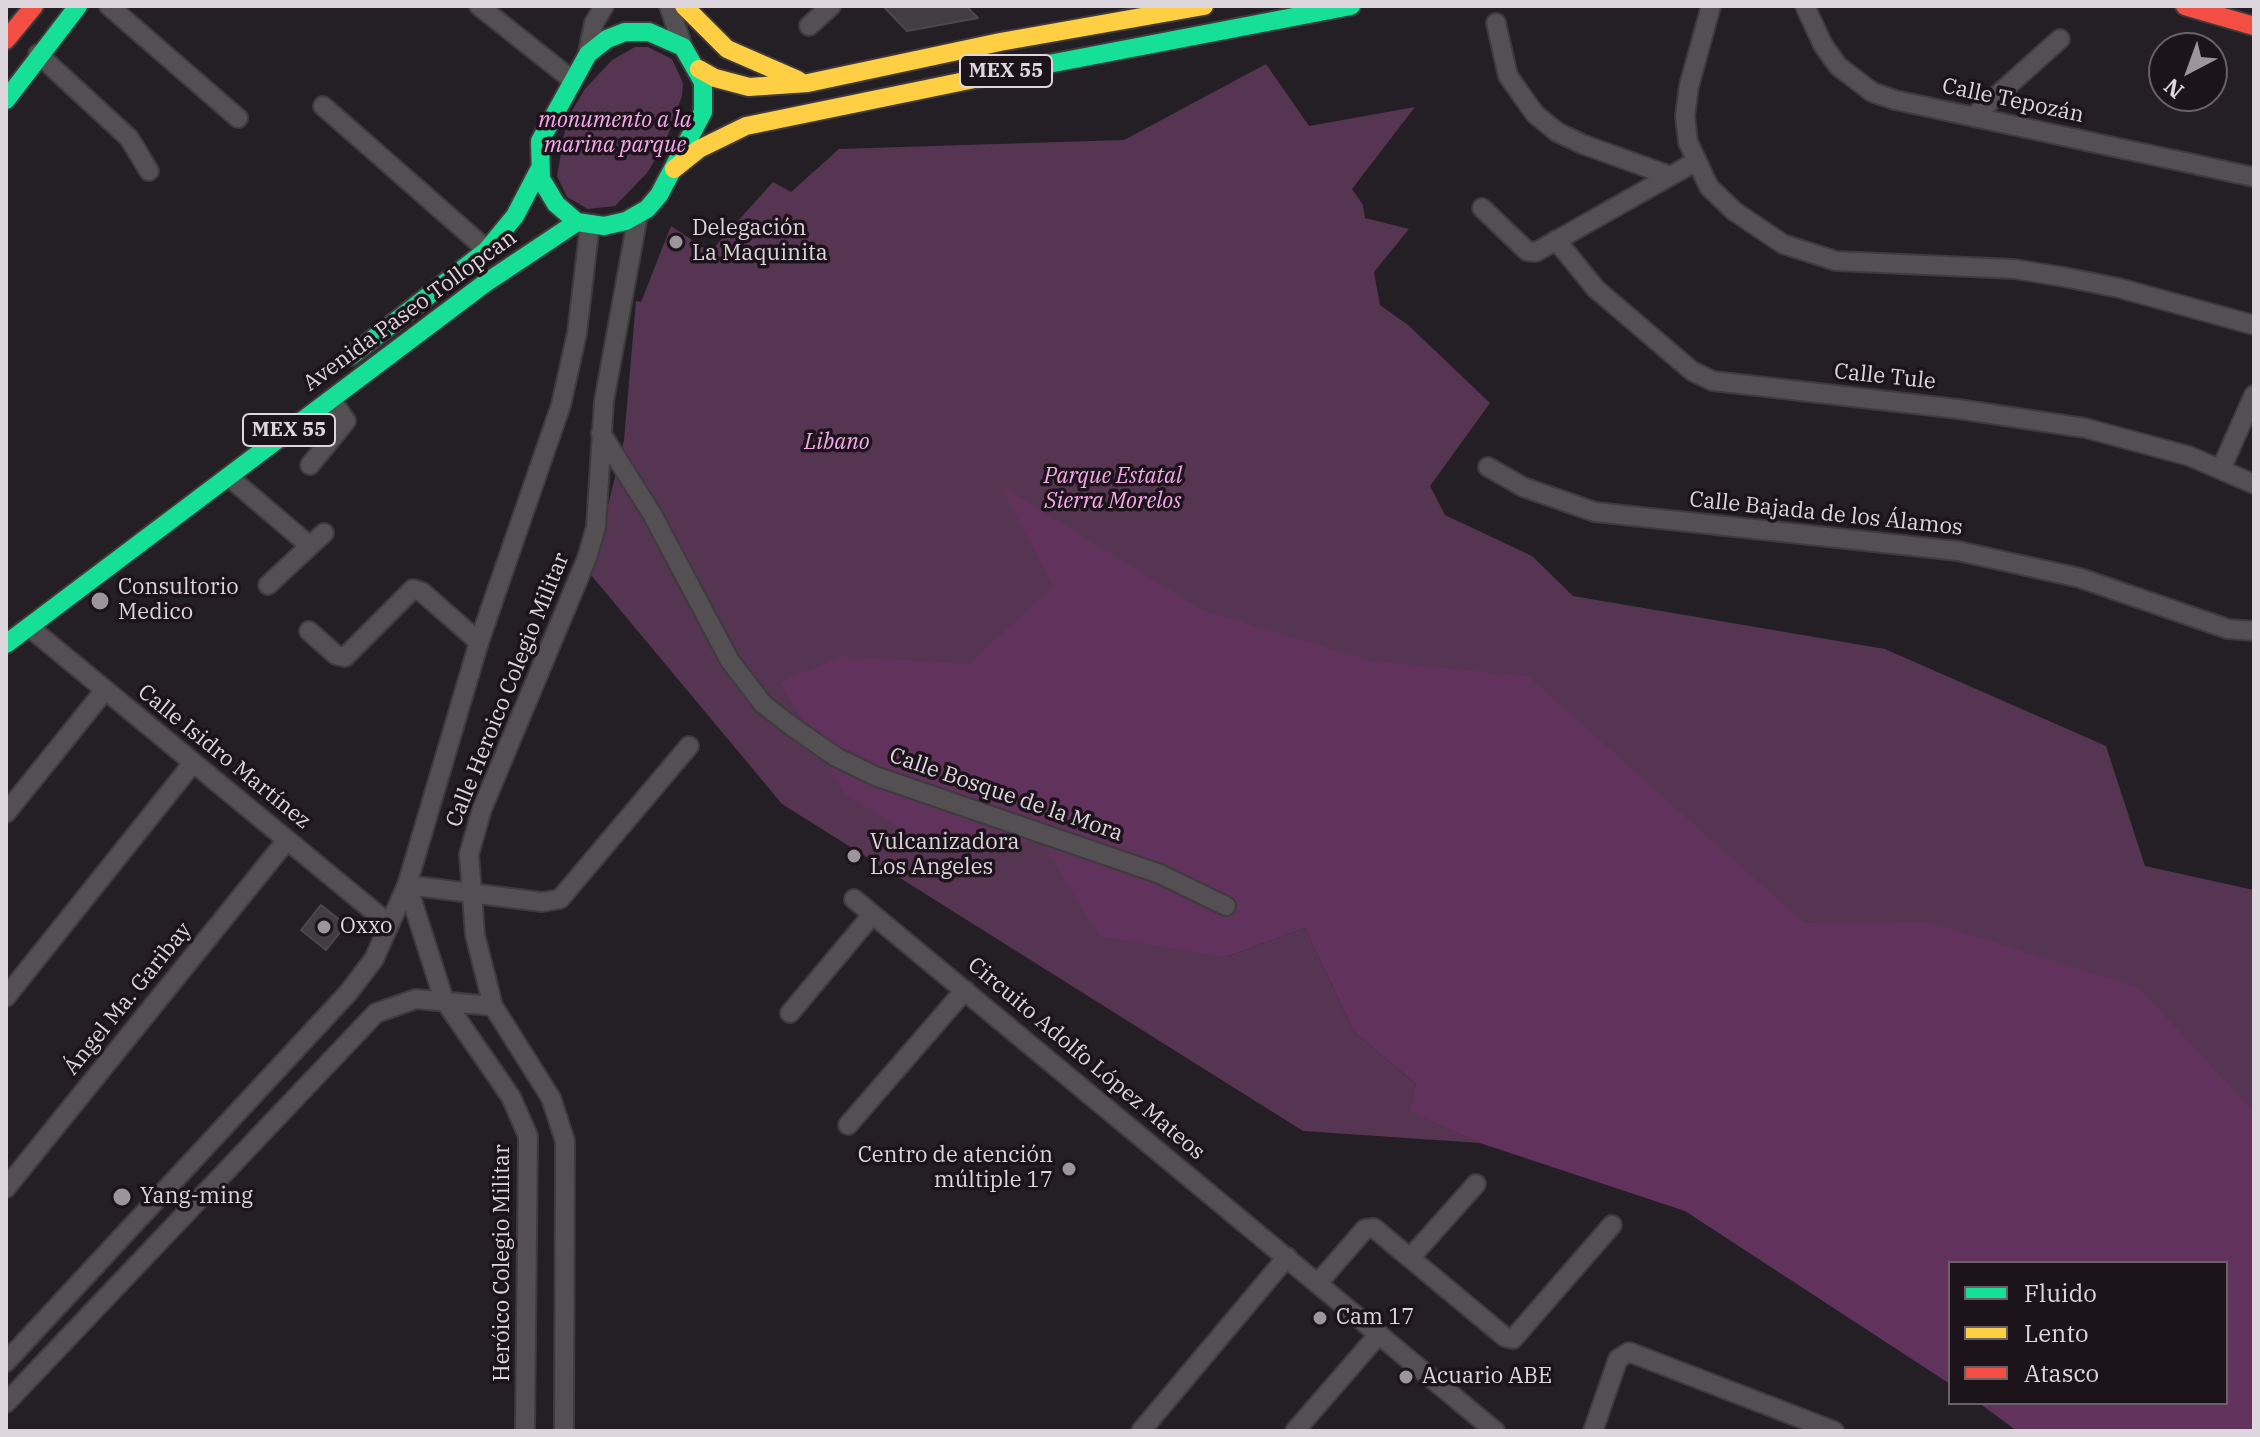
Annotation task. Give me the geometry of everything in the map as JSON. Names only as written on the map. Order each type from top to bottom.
[{"type":"main road","points":[[10,29],[34,6]]},
{"type":"main road","points":[[6,100],[38,54],[78,6]]},
{"type":"main road","points":[[684,6],[727,49],[757,65],[808,83]]},
{"type":"main road","name":"MEX 55","points":[[699,69],[715,78],[749,87],[808,83],[1000,42],[1204,6]]},
{"type":"main road","name":"MEX 55","points":[[674,169],[721,137],[761,123],[879,96],[1351,6]]},
{"type":"main road","points":[[2185,6],[2254,26]]},
{"type":"main road","points":[[637,31],[661,35],[683,47],[699,69],[705,97],[703,112],[659,195],[638,215],[604,226],[583,223],[548,194],[539,170],[540,141],[571,79],[588,54],[607,39],[637,31]]},
{"type":"main road","name":"Avenida Paseo Tollopcan","points":[[333,370],[487,250],[515,216],[539,170]]},
{"type":"main road","name":"Avenida Paseo Tollopcan","points":[[6,644],[484,284],[583,223]]},
{"type":"street","points":[[109,6],[238,118]]},
{"type":"street","points":[[479,6],[571,79]]},
{"type":"street","points":[[588,54],[594,23],[604,6]]},
{"type":"street","points":[[669,6],[683,47]]},
{"type":"street","points":[[809,26],[831,6]]},
{"type":"street","points":[[1711,6],[1689,86],[1685,116],[1695,162],[1709,187],[1734,211],[1783,244],[1836,261],[2014,269],[2119,288],[2254,325]]},
{"type":"street","name":"Calle Tepozán","points":[[1805,6],[1823,45],[1855,82],[1895,100],[2254,177]]},
{"type":"street","points":[[1496,23],[1508,76],[1535,114],[1557,132],[1582,144],[1668,175]]},
{"type":"street","points":[[1973,117],[2060,39]]},
{"type":"street","points":[[38,54],[129,138],[149,171]]},
{"type":"street","points":[[323,106],[487,250]]},
{"type":"street","points":[[1482,208],[1527,251],[1536,252],[1695,162]]},
{"type":"street","name":"Calle Heroico Colegio Militar","points":[[493,1006],[481,965],[469,891],[469,854],[482,809],[592,542],[600,498],[601,433],[606,385],[638,215]]},
{"type":"street","name":"Calle Heroico Colegio Militar","points":[[6,1362],[363,975],[389,924],[407,885],[479,642],[561,405],[577,333],[583,223]]},
{"type":"street","name":"Calle Tule","points":[[1556,240],[1596,289],[1692,371],[1713,381],[1958,409],[2085,428],[2136,440],[2221,469],[2254,484]]},
{"type":"street","points":[[2221,469],[2254,395]]},
{"type":"street","points":[[310,465],[346,421],[331,399]]},
{"type":"street","name":"Calle Bosque de la Mora","points":[[601,433],[652,514],[730,661],[763,704],[790,725],[836,757],[875,776],[1160,874],[1226,906]]},
{"type":"street","name":"Calle Bajada de los Álamos","points":[[1488,467],[1523,487],[1595,512],[1958,551],[2080,578],[2218,626],[2254,631]]},
{"type":"street","points":[[229,477],[310,546]]},
{"type":"street","points":[[268,585],[324,533]]},
{"type":"street","points":[[309,631],[336,655],[345,657],[413,589],[422,592],[479,642]]},
{"type":"street","name":"Calle Isidro Martínez","points":[[29,627],[389,924]]},
{"type":"street","points":[[6,813],[105,690]]},
{"type":"street","points":[[407,885],[542,902],[560,899],[689,746]]},
{"type":"street","points":[[6,997],[193,763]]},
{"type":"street","name":"Ángel Ma. Garibay","points":[[6,1188],[287,840]]},
{"type":"street","name":"Heróico Colegio Militar","points":[[407,885],[444,1000],[511,1097],[528,1136],[525,1431]]},
{"type":"street","name":"Circuito Adolfo López Mateos","points":[[854,899],[1379,1334],[1482,1427]]},
{"type":"street","points":[[790,1013],[872,915]]},
{"type":"street","points":[[848,1125],[965,990]]},
{"type":"street","points":[[6,1403],[376,1013],[416,999],[444,1000],[493,1006],[551,1098],[565,1141],[564,1431]]},
{"type":"street","points":[[260,1087],[283,1108]]},
{"type":"street","points":[[1411,1257],[1476,1184]]},
{"type":"street","points":[[1318,1283],[1365,1229],[1378,1230],[1505,1337],[1513,1339],[1612,1225]]},
{"type":"street","points":[[1141,1431],[1287,1257]]},
{"type":"street","points":[[1295,1431],[1379,1334]]},
{"type":"street","points":[[22,1344],[43,1364]]},
{"type":"street","points":[[1593,1431],[1618,1359],[1629,1352],[1834,1431]]},
{"type":"green space","name":"monumento a la marina parque","points":[[635,47],[648,47],[672,59],[683,83],[682,96],[665,143],[647,173],[615,206],[588,209],[567,197],[557,176],[567,119],[585,89],[612,60]]},
{"type":"green space","name":"Parque Estatal Sierra Morelos","points":[[1266,64],[1309,126],[1415,107],[1352,189],[1363,205],[1365,218],[1409,229],[1374,272],[1380,305],[1408,325],[1490,403],[1430,486],[1445,515],[1532,556],[1573,596],[1885,649],[2106,746],[2145,866],[2254,890],[2254,1431],[2228,1405],[2228,1261],[1948,1262],[1392,937],[1042,842],[1226,957],[1305,928],[1354,1032],[1416,1084],[1411,1112],[1480,1143],[1303,1131],[782,804],[591,575],[624,440],[636,301],[641,302],[671,226],[710,252],[773,182],[791,192],[839,149],[1124,140]]},
{"type":"shaded area","points":[[1000,485],[1202,610],[1372,661],[1528,676],[1804,923],[1929,922],[2138,987],[2254,1112],[2254,1431],[2017,1431],[1982,1405],[2228,1405],[2228,1261],[1948,1261],[1948,1383],[1685,1211],[1480,1143],[1410,1112],[1416,1084],[1354,1032],[1305,928],[1226,957],[1099,936],[1042,842],[928,846],[845,794],[780,682],[844,656],[969,664],[1053,587]]},
{"type":"building","points":[[883,6],[966,6],[978,18],[907,31]]},
{"type":"building","name":"Oxxo","points":[[321,905],[346,925],[326,950],[301,930]]},
{"type":"traffic: fast","points":[[6,100],[78,6]]},
{"type":"traffic: fast","points":[[1033,67],[1351,6]]},
{"type":"traffic: fast","points":[[625,32],[649,32],[683,47],[703,82],[703,112],[659,195],[647,209],[626,221],[604,226],[577,222],[556,204],[541,179],[540,141],[588,54],[607,39],[625,32]]},
{"type":"traffic: fast","points":[[351,356],[487,250],[515,216],[539,170]]},
{"type":"traffic: fast","points":[[6,644],[484,284],[577,222]]},
{"type":"traffic: slow","points":[[684,6],[727,49],[798,80]]},
{"type":"traffic: slow","points":[[699,69],[715,78],[749,87],[808,83],[1000,42],[1204,6]]},
{"type":"traffic: slow","points":[[674,169],[699,149],[746,126],[1033,67]]},
{"type":"traffic: jam","points":[[6,40],[34,6]]},
{"type":"traffic: jam","points":[[2185,6],[2254,26]]},
{"type":"place","name":"Delegación La Maquinita","points":[[676,242]]},
{"type":"place","name":"Consultorio Medico","points":[[100,601]]},
{"type":"place","name":"Vulcanizadora Los Angeles","points":[[854,856]]},
{"type":"place","name":"Oxxo","points":[[324,927]]},
{"type":"place","name":"Centro de atención múltiple 17","points":[[1069,1169]]},
{"type":"place","name":"Yang-ming","points":[[122,1197]]},
{"type":"place","name":"Cam 17","points":[[1320,1318]]},
{"type":"place","name":"Acuario ABE","points":[[1406,1377]]},
{"type":"park label","name":"Libano","points":[[837,443]]}]
